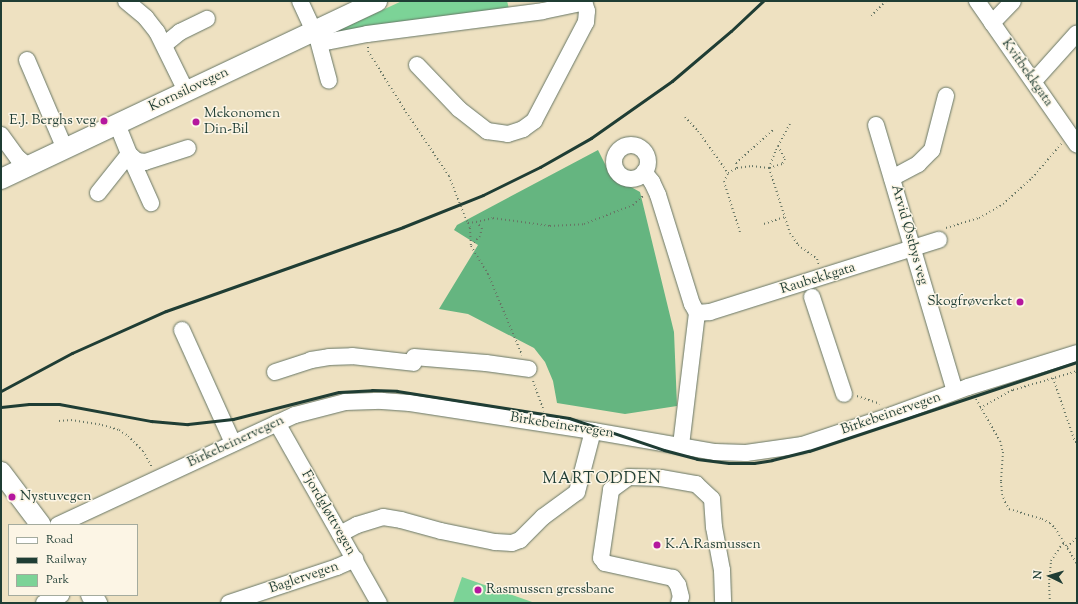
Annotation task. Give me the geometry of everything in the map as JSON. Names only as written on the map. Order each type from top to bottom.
[{"type":"main road","name":"Kornsilovegen","points":[[1,179],[186,91],[315,36],[377,1]]},
{"type":"main road","points":[[1,472],[40,524]]},
{"type":"street","points":[[126,1],[146,18],[164,45],[186,91]]},
{"type":"street","points":[[300,1],[315,36],[329,81]]},
{"type":"street","points":[[315,36],[326,42],[367,34],[543,11],[584,1],[587,11],[586,22],[534,121],[523,129],[508,134],[487,131],[459,109],[417,65]]},
{"type":"street","name":"Kvitbekkgata","points":[[978,1],[1077,144]]},
{"type":"street","points":[[992,22],[1013,1]]},
{"type":"street","points":[[164,45],[180,32],[207,19]]},
{"type":"street","points":[[1034,81],[1077,33]]},
{"type":"street","points":[[27,60],[64,149]]},
{"type":"street","points":[[892,178],[918,164],[932,150],[946,96]]},
{"type":"street","points":[[117,124],[151,203]]},
{"type":"street","name":"Arvid Østbys veg","points":[[876,125],[955,391]]},
{"type":"street","points":[[1,135],[18,158],[28,166]]},
{"type":"street","points":[[129,154],[137,161],[145,162],[188,148]]},
{"type":"street","points":[[98,193],[129,154]]},
{"type":"street","points":[[644,172],[655,188],[692,304],[697,313],[681,445]]},
{"type":"street","name":"Raubekkgata","points":[[697,313],[710,312],[939,240]]},
{"type":"street","points":[[812,297],[844,394]]},
{"type":"street","points":[[182,330],[233,443]]},
{"type":"street","name":"Birkebeinervegen","points":[[60,524],[295,415],[328,405],[357,401],[410,403],[733,453],[802,445],[892,415],[955,391],[1077,353]]},
{"type":"street","points":[[275,372],[304,362],[328,357],[352,356],[486,363],[529,369]]},
{"type":"street","name":"Fjordgløttvegen","points":[[277,423],[380,603]]},
{"type":"street","points":[[340,534],[370,519],[383,517],[495,542],[512,543],[520,540],[543,517],[577,492],[593,431]]},
{"type":"street","points":[[679,603],[681,597],[678,585],[673,578],[605,563],[601,558],[611,490],[628,477],[661,478],[696,484],[712,499],[714,527],[722,570],[723,603]]},
{"type":"street","name":"Baglervegen","points":[[229,603],[337,567],[355,559]]},
{"type":"street","points":[[44,603],[59,596]]},
{"type":"path","points":[[871,16],[886,1]]},
{"type":"path","points":[[367,34],[368,50],[406,112],[449,176],[470,228],[471,246],[488,274],[529,369],[545,414],[546,424]]},
{"type":"path","points":[[685,117],[698,131],[728,173]]},
{"type":"path","points":[[791,122],[771,160],[770,168],[784,217],[794,240],[817,259],[820,268]]},
{"type":"path","points":[[737,168],[736,163],[773,130]]},
{"type":"path","points":[[740,232],[724,182],[728,173],[737,168],[752,166],[770,168],[782,164],[785,159],[778,146]]},
{"type":"path","points":[[468,223],[493,218],[550,226],[584,224],[633,205],[655,188]]},
{"type":"path","points":[[764,224],[784,217]]},
{"type":"path","points":[[471,246],[480,236],[482,228],[476,222]]},
{"type":"path","points":[[980,408],[1013,390],[1077,371]]},
{"type":"path","points":[[1053,378],[1075,442],[1077,442]]},
{"type":"path","points":[[844,394],[868,398],[880,404],[873,406]]},
{"type":"path","points":[[974,396],[1000,440],[1003,452],[1001,482],[1002,494],[1009,509],[1042,519],[1050,524],[1077,564]]},
{"type":"path","points":[[59,421],[65,420],[87,422],[119,430],[128,436],[142,451],[159,478]]},
{"type":"path","points":[[1066,546],[1077,538]]},
{"type":"path","points":[[1050,603],[1049,584],[1051,561],[1064,543]]},
{"type":"green space","points":[[402,1],[507,1],[509,9],[341,33],[339,30]]},
{"type":"green space","points":[[598,150],[611,176],[640,192],[674,332],[677,406],[625,414],[557,403],[553,381],[545,362],[534,348],[468,314],[439,309],[478,245],[454,230],[457,225]]},
{"type":"green space","name":"Rasmussen gressbane","points":[[462,577],[535,603],[453,603]]},
{"type":"railway","points":[[1,391],[72,353],[166,311],[403,227],[483,195],[540,167],[591,138],[672,81],[731,31],[763,1]]},
{"type":"railway","points":[[1,407],[29,404],[59,404],[151,421],[188,424],[233,419],[339,392],[372,390],[397,391],[569,418],[664,450],[697,459],[729,463],[754,463],[809,451],[1077,362]]},
{"type":"place","name":"E.J. Berghs veg","points":[[104,121]]},
{"type":"place","name":"Mekonomen Din-Bil","points":[[196,122]]},
{"type":"place","name":"Skogfrøverket","points":[[1020,302]]},
{"type":"place","name":"Nystuvegen","points":[[12,497]]},
{"type":"place","name":"K.A.Rasmussen","points":[[657,545]]},
{"type":"place","name":"Rasmussen gressbane","points":[[478,590]]},
{"type":"district","name":"MARTODDEN","points":[[602,480]]}]
